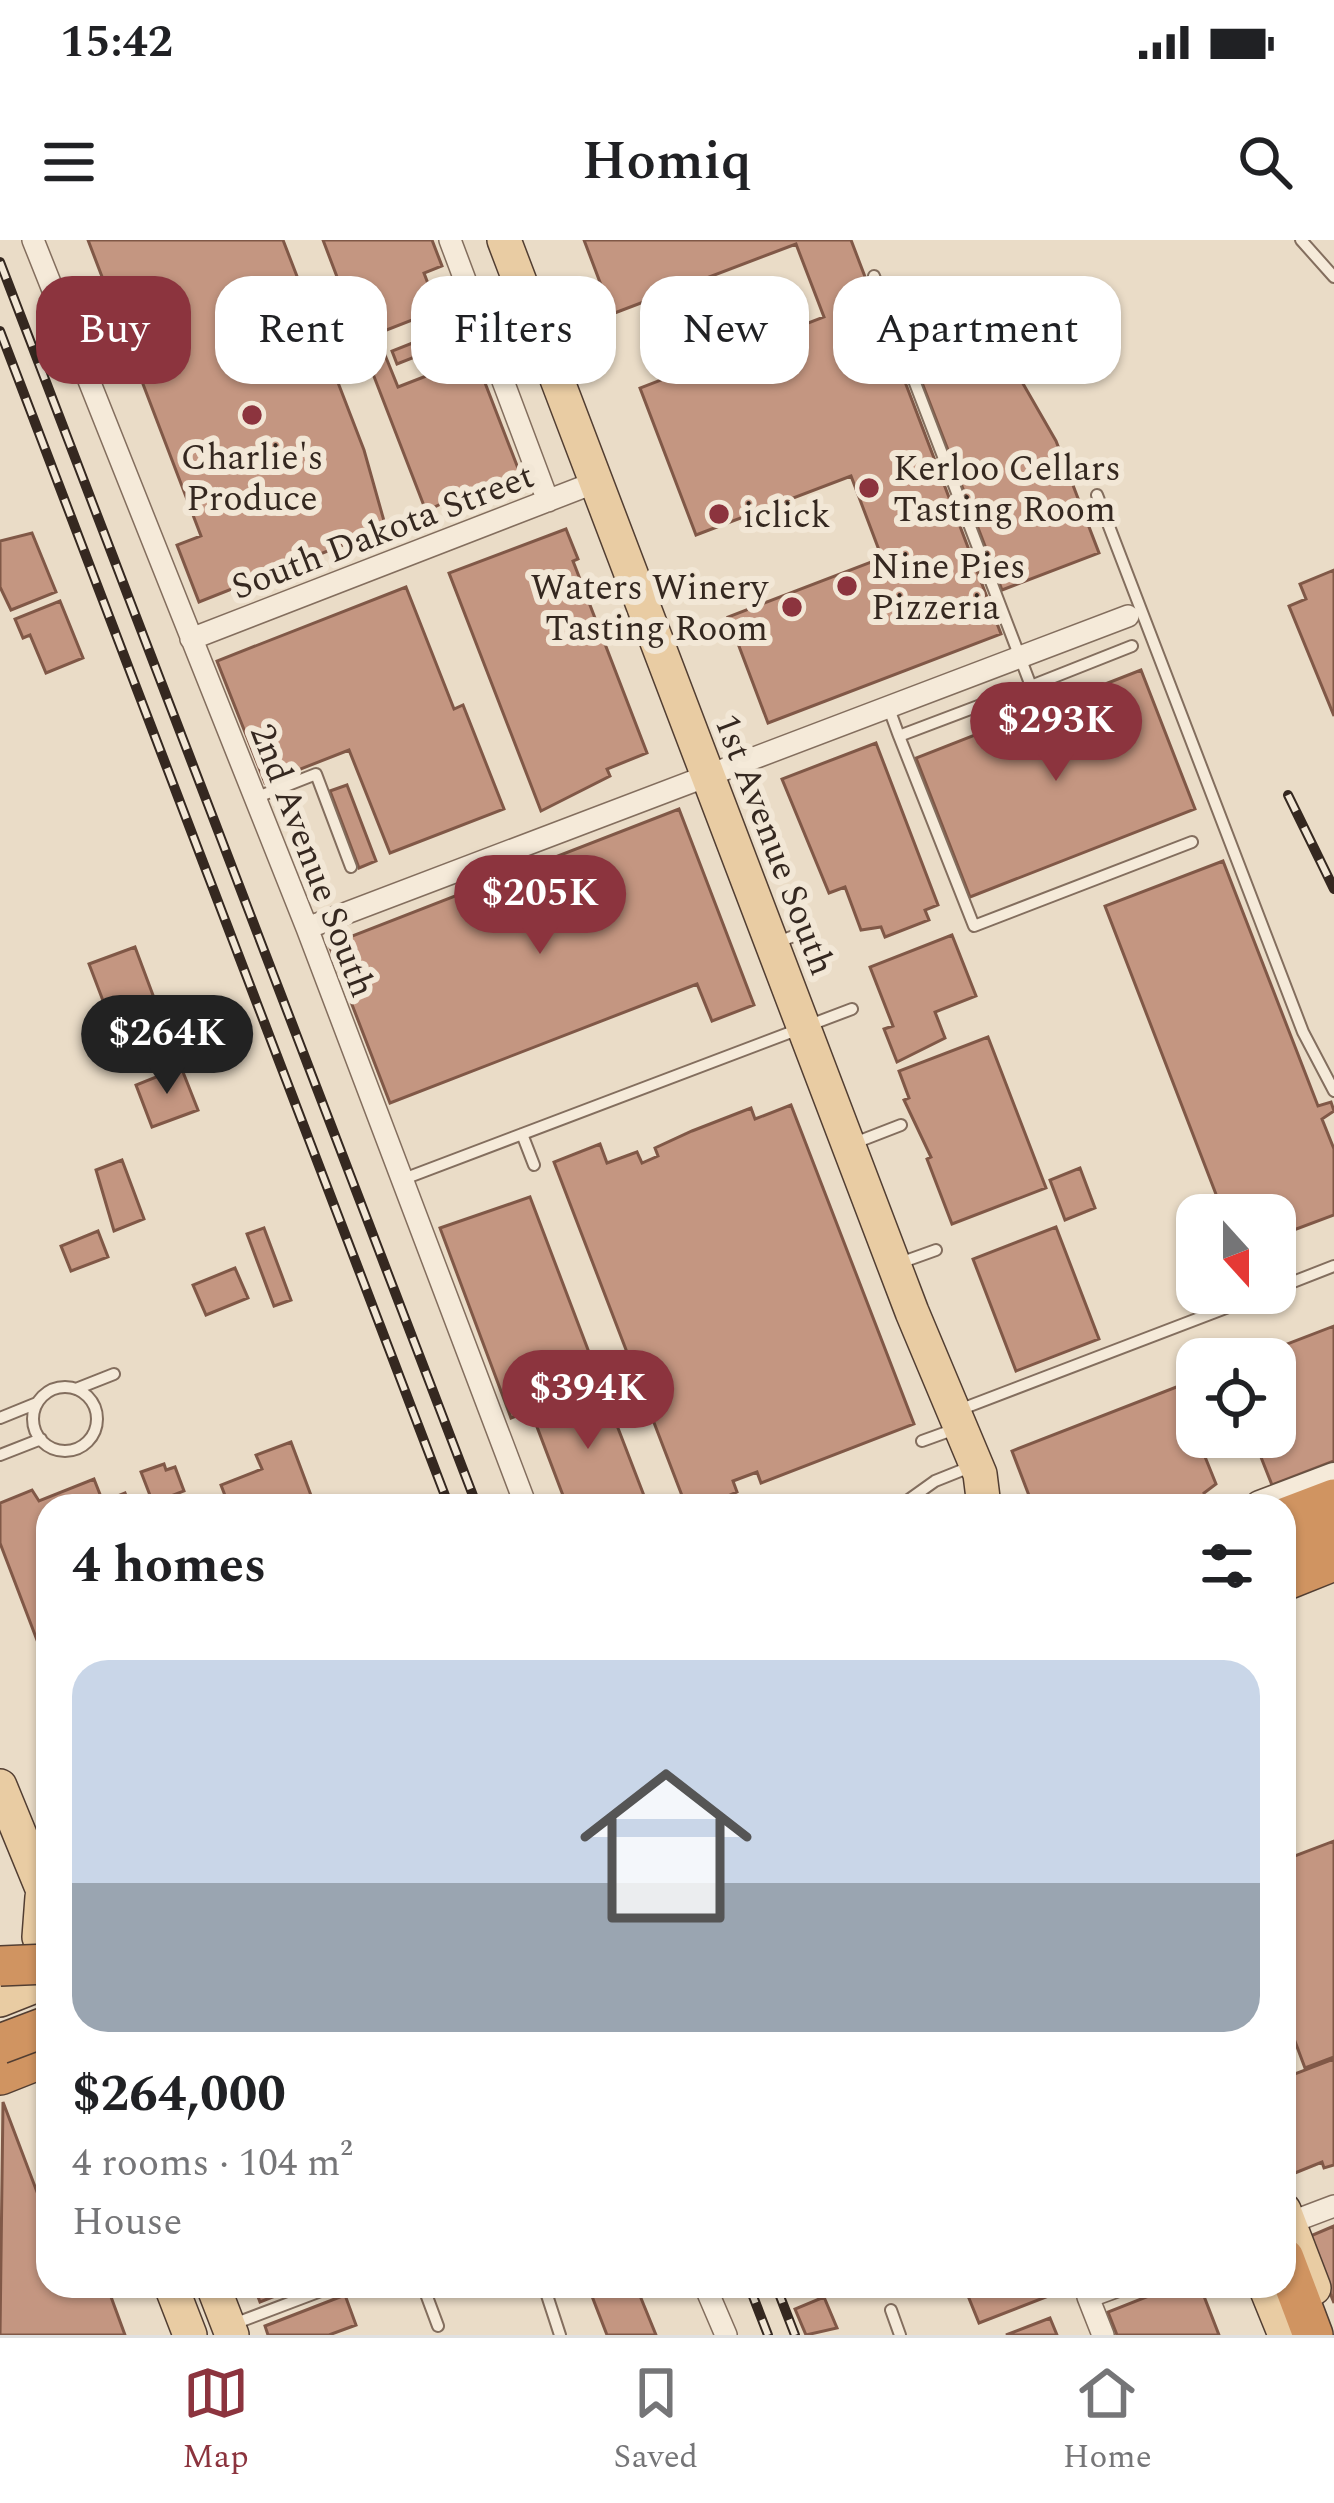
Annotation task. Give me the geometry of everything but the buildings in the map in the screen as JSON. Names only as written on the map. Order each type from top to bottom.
[{"type":"highway","points":[[1296,1515],[1334,1498]]},
{"type":"highway","points":[[1296,1525],[1334,1531]]},
{"type":"highway","points":[[1296,1576],[1334,1562]]},
{"type":"highway","points":[[0,1966],[36,1965]]},
{"type":"highway","points":[[0,2044],[36,2030]]},
{"type":"highway","points":[[0,2078],[36,2064]]},
{"type":"highway","points":[[1296,2269],[1313,2335]]},
{"type":"highway","points":[[1287,2298],[1301,2335]]},
{"type":"main road","name":"1st Avenue South","points":[[503,240],[980,1482]]},
{"type":"main road","points":[[1296,1509],[1334,1478]]},
{"type":"main road","points":[[1296,1592],[1334,1578]]},
{"type":"main road","points":[[0,1786],[36,1877]]},
{"type":"main road","points":[[0,2000],[36,1986]]},
{"type":"main road","points":[[1296,2254],[1330,2335]]},
{"type":"main road","points":[[176,2298],[190,2335]]},
{"type":"main road","points":[[218,2298],[230,2330]]},
{"type":"main road","points":[[1270,2298],[1285,2335]]},
{"type":"street","points":[[450,240],[548,501]]},
{"type":"street","name":"2nd Avenue South","points":[[36,242],[307,928],[521,1494]]},
{"type":"street","name":"South Dakota Street","points":[[191,639],[596,482]]},
{"type":"street","points":[[307,928],[1135,614]]},
{"type":"street","points":[[1296,2225],[1334,2206]]},
{"type":"street","points":[[710,2298],[725,2335]]},
{"type":"street","points":[[1088,2298],[1102,2335]]},
{"type":"lane","points":[[1301,240],[1334,277]]},
{"type":"lane","points":[[874,275],[1031,686]]},
{"type":"lane","points":[[1097,495],[1135,614],[1303,1032],[1334,1090]]},
{"type":"lane","points":[[899,736],[1132,646]]},
{"type":"lane","points":[[888,706],[974,926],[1192,842]]},
{"type":"lane","points":[[255,798],[316,775],[351,867]]},
{"type":"lane","points":[[772,944],[810,930]]},
{"type":"lane","points":[[401,1180],[852,1009]]},
{"type":"lane","points":[[849,1145],[901,1126]]},
{"type":"lane","points":[[522,1134],[534,1165]]},
{"type":"lane","points":[[894,1266],[936,1250]]},
{"type":"lane","points":[[1296,1281],[1334,1266]]},
{"type":"lane","points":[[922,1441],[958,1419],[1214,1314]]},
{"type":"lane","points":[[0,1418],[37,1403],[50,1391],[76,1389],[114,1374]]},
{"type":"lane","points":[[37,1403],[34,1424],[41,1439],[65,1451],[93,1435],[97,1414],[76,1389]]},
{"type":"lane","points":[[0,1455],[41,1439]]},
{"type":"lane","points":[[917,1494],[935,1481],[980,1482]]},
{"type":"lane","points":[[230,2330],[306,2298]]},
{"type":"lane","points":[[428,2298],[438,2326]]},
{"type":"lane","points":[[548,2298],[560,2335]]},
{"type":"lane","points":[[891,2310],[900,2335]]},
{"type":"path","points":[[745,771],[757,802]]},
{"type":"railway","points":[[0,262],[472,1494]]},
{"type":"railway","points":[[0,331],[444,1494]]},
{"type":"railway","points":[[1288,795],[1334,889]]},
{"type":"railway","points":[[754,2298],[768,2335]]},
{"type":"railway","points":[[781,2298],[795,2335]]},
{"type":"place","name":"Charlie's Produce","points":[[252,415]]},
{"type":"place","name":"Kerloo Cellars Tasting Room","points":[[869,488]]},
{"type":"place","name":"iclick","points":[[719,514]]},
{"type":"place","name":"Nine Pies Pizzeria","points":[[847,586]]},
{"type":"place","name":"Waters Winery Tasting Room","points":[[792,607]]}]
